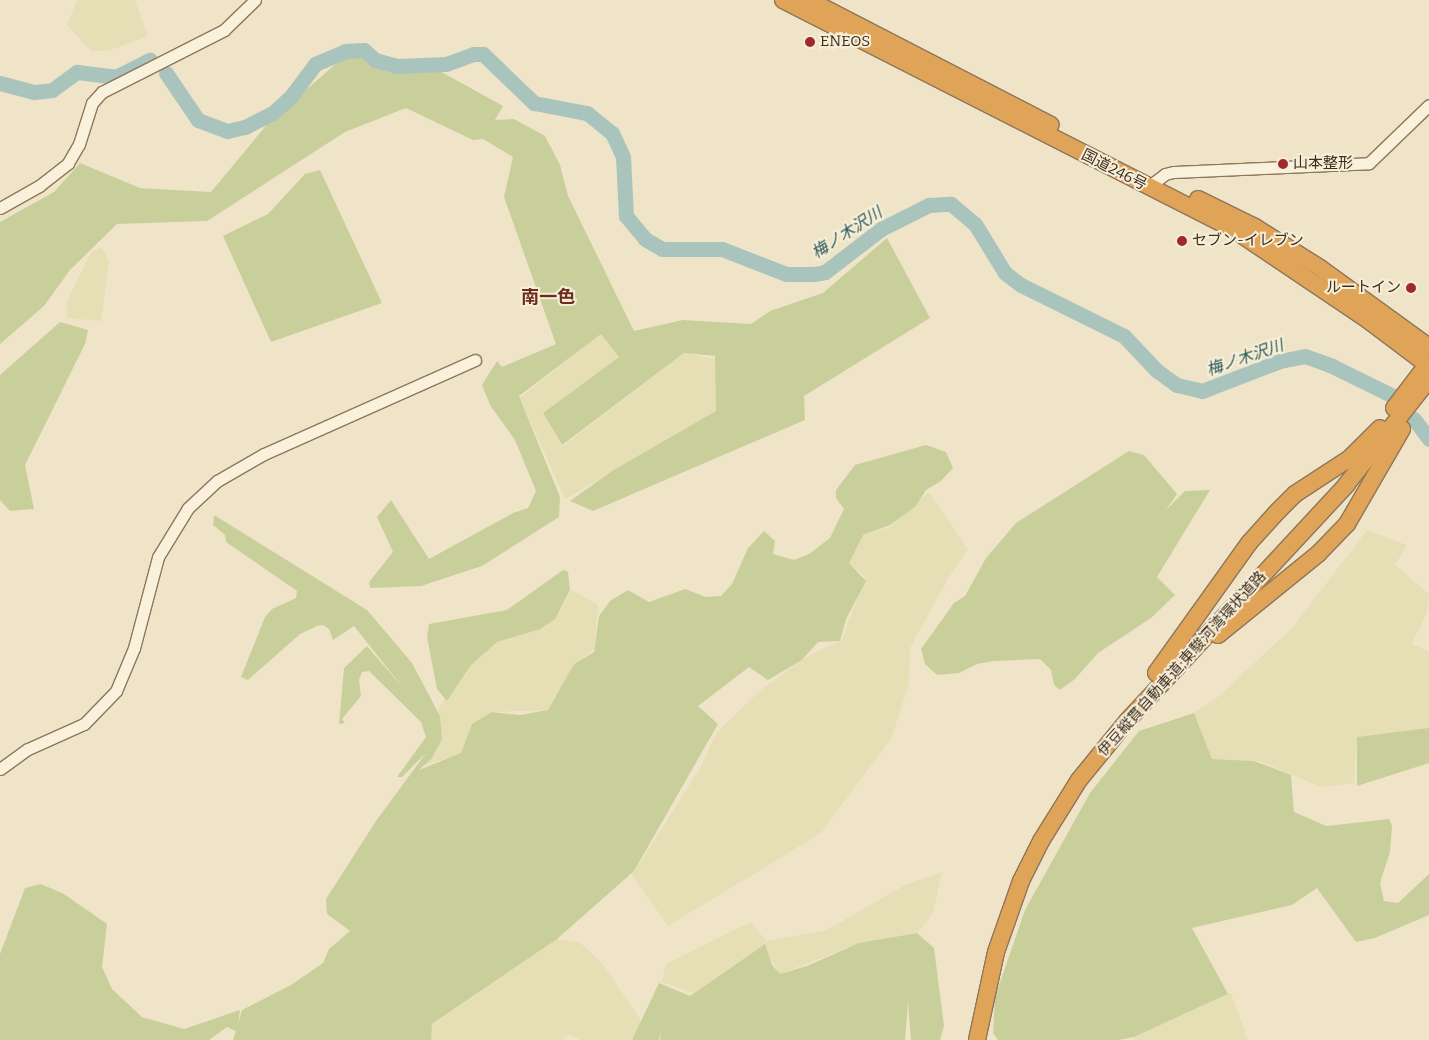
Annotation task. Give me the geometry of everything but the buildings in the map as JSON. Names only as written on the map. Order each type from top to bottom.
[{"type":"highway","name":"国道246号","points":[[783,0],[1152,183],[1264,232],[1339,280],[1429,348]]},
{"type":"highway","name":"国道246号","points":[[808,0],[1152,183],[1233,230],[1360,314],[1428,368]]},
{"type":"highway","points":[[1079,780],[1120,717],[1174,652],[1249,543],[1295,494],[1350,458],[1383,424],[1428,368]]},
{"type":"highway","name":"伊豆縦貫自動車道;東駿河湾環状道路","points":[[977,1040],[996,952],[1021,881],[1041,841],[1079,780],[1128,720],[1347,487],[1428,368]]},
{"type":"highway","points":[[1201,649],[1318,554],[1347,524],[1402,428],[1429,388]]},
{"type":"highway","name":"伊豆縦貫自動車道;東駿河湾環状道路","points":[[982,1040],[1003,948],[1026,883],[1046,843],[1090,776],[1132,725],[1347,487],[1429,388]]},
{"type":"street","points":[[0,208],[39,186],[68,163],[79,144],[92,103],[102,92],[224,30],[255,0]]},
{"type":"street","points":[[1152,183],[1174,172],[1369,163],[1429,105]]},
{"type":"street","points":[[0,769],[28,749],[84,724],[116,691],[134,648],[158,557],[188,508],[217,481],[264,454],[475,360]]},
{"type":"shaded area","points":[[77,0],[135,0],[148,36],[108,51],[91,51],[67,25]]},
{"type":"shaded area","points":[[102,247],[109,262],[101,321],[67,318],[67,301],[91,252]]},
{"type":"shaded area","points":[[601,333],[619,357],[543,413],[562,447],[684,353],[715,359],[716,411],[565,499],[520,398]]},
{"type":"shaded area","points":[[929,492],[968,549],[947,580],[910,648],[909,684],[891,739],[821,833],[668,926],[632,875],[699,770],[717,732],[762,689],[808,656],[842,640],[865,577],[849,563],[863,535],[890,527]]},
{"type":"shaded area","points":[[1367,530],[1407,545],[1395,565],[1429,594],[1427,612],[1412,644],[1429,651],[1429,730],[1357,737],[1354,783],[1321,787],[1260,761],[1212,759],[1194,713],[1219,696],[1293,627]]},
{"type":"shaded area","points":[[572,590],[598,605],[594,649],[574,664],[548,710],[494,712],[463,754],[423,765],[441,741],[437,712],[462,666],[497,642],[558,614]]},
{"type":"shaded area","points":[[942,872],[933,913],[919,932],[859,943],[780,974],[762,946],[694,993],[662,982],[666,964],[750,922],[767,941],[827,930],[905,885]]},
{"type":"shaded area","points":[[557,939],[580,943],[602,963],[644,1025],[631,1040],[580,1040],[569,1034],[563,1040],[428,1040],[432,1025]]},
{"type":"shaded area","points":[[1231,993],[1248,1040],[1135,1040],[1134,1037]]},
{"type":"green space","points":[[346,55],[427,64],[503,106],[495,120],[514,119],[545,136],[560,165],[568,196],[634,331],[683,320],[751,324],[770,311],[823,293],[887,238],[930,318],[804,396],[805,420],[593,511],[570,501],[612,471],[716,411],[715,356],[684,353],[562,445],[543,413],[619,357],[601,334],[519,396],[560,497],[559,517],[482,566],[421,586],[370,588],[369,582],[393,552],[377,517],[391,500],[429,559],[513,513],[528,508],[536,491],[515,440],[490,405],[482,385],[497,361],[502,367],[556,344],[504,197],[513,157],[483,139],[473,140],[406,108],[345,132],[207,221],[117,224],[70,270],[44,306],[0,344],[0,222],[54,192],[80,163],[140,188],[211,192],[269,122]]},
{"type":"green space","points":[[320,170],[382,303],[271,342],[223,236],[268,214],[305,174]]},
{"type":"green space","points":[[60,322],[88,330],[85,344],[25,465],[34,509],[10,511],[0,500],[0,375]]},
{"type":"green space","points":[[926,445],[946,452],[953,468],[941,481],[926,490],[915,507],[890,525],[863,535],[849,563],[866,581],[846,619],[840,641],[818,642],[802,660],[768,680],[749,667],[698,706],[718,724],[634,871],[557,939],[432,1024],[431,1040],[233,1040],[236,1031],[227,1027],[209,1040],[0,1040],[0,954],[25,888],[41,884],[64,894],[107,924],[102,967],[112,989],[142,1017],[184,1029],[240,1010],[238,1024],[242,1010],[291,985],[323,963],[329,949],[350,931],[327,914],[326,899],[376,821],[426,753],[402,777],[397,777],[426,737],[421,722],[369,671],[362,672],[359,680],[361,696],[342,719],[345,723],[339,724],[344,668],[367,646],[404,689],[354,626],[333,640],[329,629],[323,625],[317,626],[300,634],[248,680],[241,677],[265,617],[272,609],[296,598],[297,591],[226,542],[225,535],[213,525],[214,515],[367,610],[412,663],[440,716],[442,739],[432,758],[419,770],[461,753],[472,724],[492,712],[520,715],[548,710],[574,664],[594,652],[599,616],[610,601],[628,590],[649,602],[685,589],[706,597],[721,596],[732,584],[748,548],[764,531],[775,541],[773,554],[794,560],[809,554],[830,538],[844,509],[836,498],[836,490],[855,465]]},
{"type":"green space","points":[[1129,451],[1144,455],[1177,494],[1166,510],[1185,491],[1210,490],[1157,577],[1175,595],[1151,618],[1098,653],[1075,679],[1060,690],[1054,685],[1051,670],[1040,659],[994,661],[977,664],[959,673],[937,675],[925,664],[921,649],[954,603],[965,596],[986,558],[1016,523]]},
{"type":"green space","points":[[563,570],[568,572],[570,590],[555,619],[540,629],[497,642],[470,666],[447,701],[437,689],[427,637],[429,624],[507,610]]},
{"type":"green space","points":[[1194,713],[1212,759],[1254,761],[1291,775],[1294,812],[1326,826],[1389,819],[1392,826],[1390,852],[1380,883],[1384,901],[1398,903],[1429,874],[1429,915],[1375,938],[1356,942],[1317,888],[1292,905],[1192,928],[1228,994],[1134,1037],[1118,1040],[998,1040],[993,1033],[995,997],[1025,910],[1090,793],[1139,731]]},
{"type":"green space","points":[[1429,728],[1429,763],[1357,786],[1357,737]]},
{"type":"green space","points":[[917,933],[934,948],[944,1026],[940,1040],[911,1040],[908,1002],[905,1040],[660,1040],[661,1029],[659,1040],[632,1040],[659,983],[690,996],[765,944],[772,965],[780,974],[807,966],[859,943]]},
{"type":"waterway","name":"梅ノ木沢川","points":[[166,73],[198,120],[227,131],[245,127],[273,113],[292,95],[315,64],[345,51],[364,50],[375,60],[397,66],[446,64],[474,54],[483,54],[534,103],[587,113],[612,133],[623,157],[626,216],[645,239],[662,249],[722,249],[786,274],[814,274],[825,272],[881,229],[929,205],[951,204],[975,224],[1005,273],[1021,285],[1124,336],[1156,370],[1177,385],[1202,391],[1280,361],[1305,356],[1332,366],[1397,398]]},
{"type":"waterway","name":"梅ノ木沢川","points":[[0,83],[34,92],[52,90],[77,72],[116,77],[150,60]]},
{"type":"waterway","name":"梅ノ木沢川","points":[[1414,419],[1429,439]]},
{"type":"place","name":"ENEOS","points":[[810,42]]},
{"type":"place","name":"山本整形","points":[[1283,164]]},
{"type":"place","name":"セブン-イレブン","points":[[1182,241]]},
{"type":"place","name":"ルートイン","points":[[1411,288]]},
{"type":"district","name":"南一色","points":[[548,297]]}]
